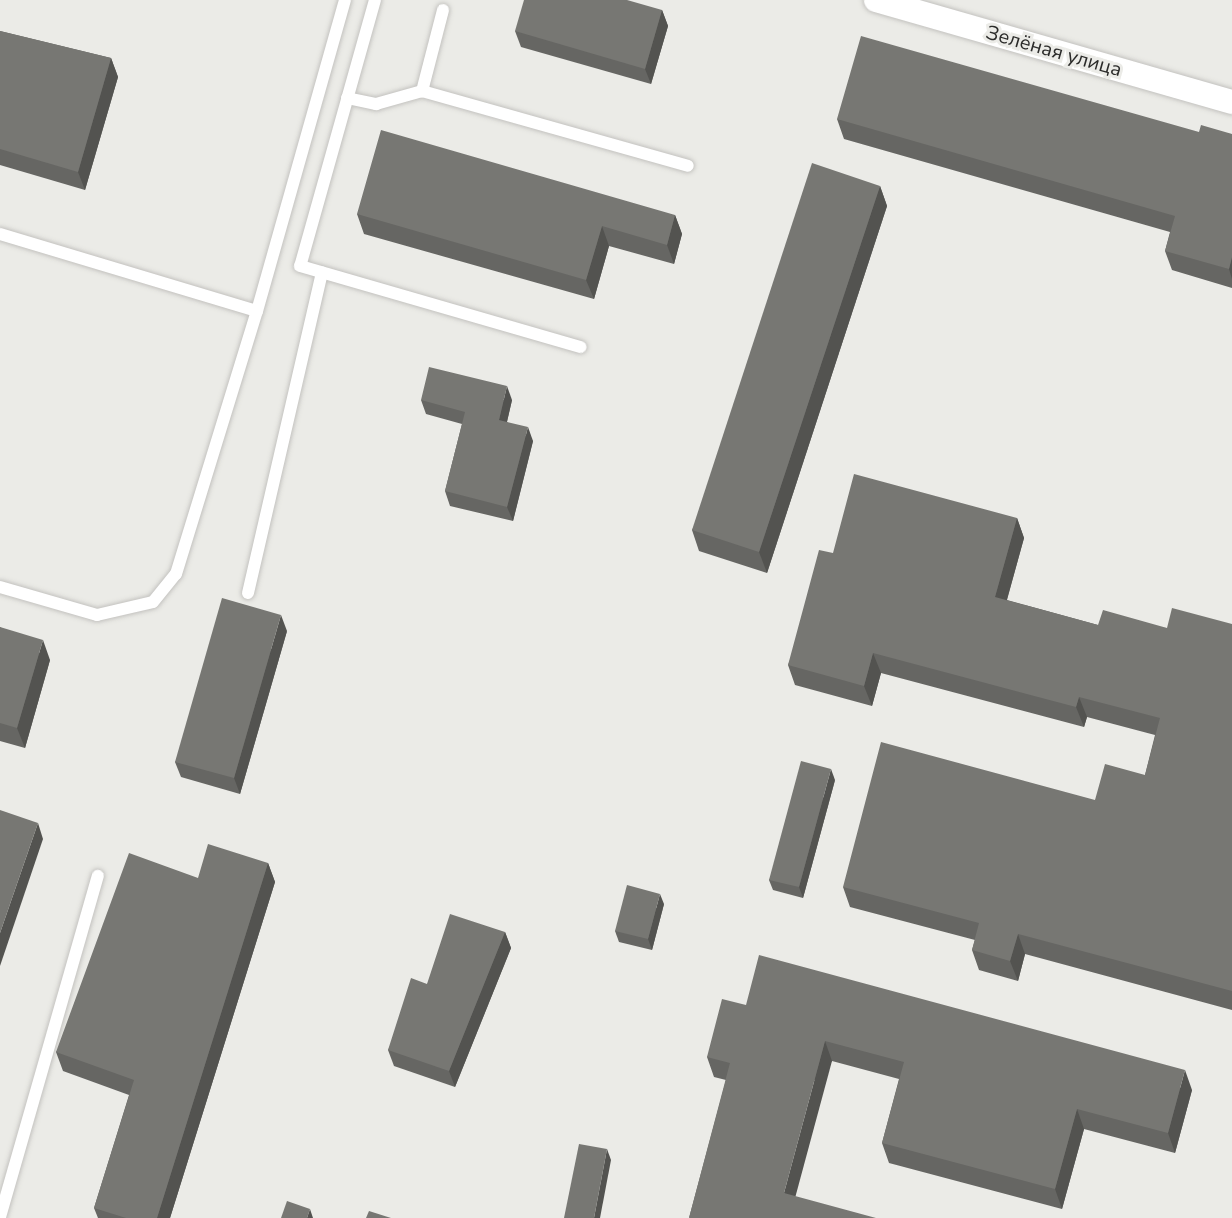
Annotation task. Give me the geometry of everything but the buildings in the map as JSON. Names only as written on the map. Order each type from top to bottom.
[{"type":"street","name":"Зелёная улица","points":[[876,0],[1232,102]]},
{"type":"lane","points":[[0,587],[97,615],[153,602],[176,574],[257,311],[345,0]]},
{"type":"lane","points":[[375,0],[300,266],[581,347]]},
{"type":"lane","points":[[422,91],[443,10]]},
{"type":"lane","points":[[347,98],[376,104],[422,91],[688,166]]},
{"type":"lane","points":[[0,234],[257,311]]},
{"type":"lane","points":[[248,593],[322,272]]},
{"type":"lane","points":[[0,1217],[98,876]]}]
